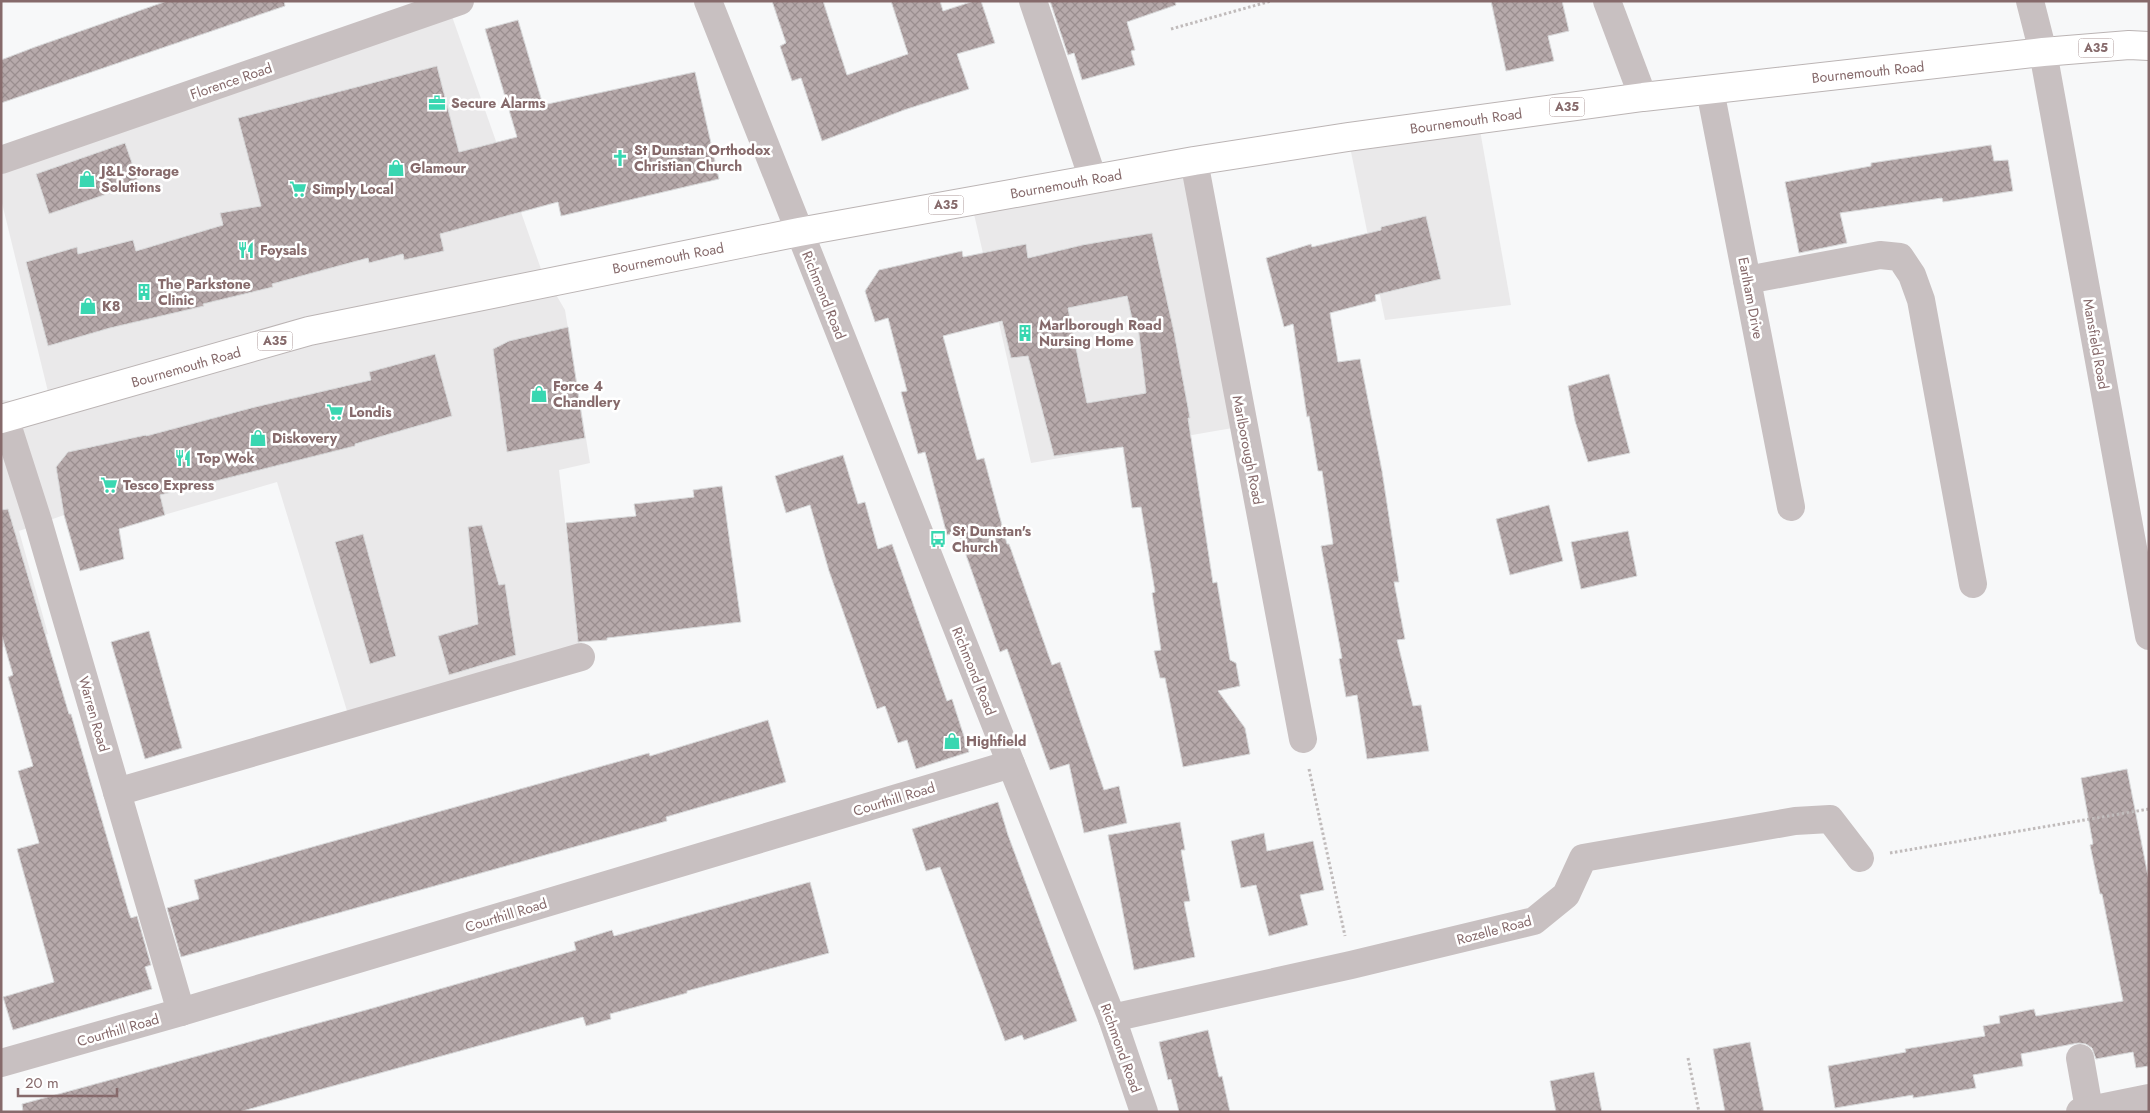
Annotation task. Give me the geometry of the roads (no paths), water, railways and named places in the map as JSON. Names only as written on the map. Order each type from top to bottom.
[{"type":"highway","name":"Bournemouth Road","points":[[3,418],[309,331],[799,232],[1194,161],[1348,137],[1643,97],[2043,52],[2149,46]]},
{"type":"street","name":"Florence Road","points":[[1,160],[460,1]]},
{"type":"street","name":"Richmond Road","points":[[708,1],[1112,1018],[1144,1112]]},
{"type":"street","points":[[1033,1],[1093,179]]},
{"type":"street","points":[[1608,1],[1643,97]]},
{"type":"street","name":"Mansfield Road","points":[[2030,1],[2043,52],[2149,636]]},
{"type":"street","name":"Earlham Drive","points":[[1710,90],[1791,507]]},
{"type":"street","name":"Marlborough Road","points":[[1194,161],[1303,738]]},
{"type":"street","points":[[1747,280],[1880,255],[1900,257],[1912,275],[1921,300],[1972,584]]},
{"type":"street","name":"Warren Road","points":[[3,418],[38,522],[181,1012]]},
{"type":"street","points":[[117,792],[581,657]]},
{"type":"street","name":"Courthill Road","points":[[1,1063],[181,1012],[1011,764]]},
{"type":"street","name":"Rozelle Road","points":[[1112,1018],[1351,966],[1534,921],[1566,895],[1583,858],[1795,820],[1830,820],[1860,858]]},
{"type":"street","points":[[2080,1058],[2085,1111],[2149,1098]]},
{"type":"place","name":"Secure Alarms","points":[[437,103]]},
{"type":"place","name":"St Dunstan Orthodox Christian Church","points":[[620,158]]},
{"type":"place","name":"Glamour","points":[[396,168]]},
{"type":"place","name":"J&L Storage Solutions","points":[[87,179]]},
{"type":"place","name":"Simply Local","points":[[298,189]]},
{"type":"place","name":"Foysals","points":[[246,250]]},
{"type":"place","name":"The Parkstone Clinic","points":[[144,292]]},
{"type":"place","name":"K8","points":[[88,306]]},
{"type":"place","name":"Marlborough Road Nursing Home","points":[[1025,333]]},
{"type":"place","name":"Force 4 Chandlery","points":[[539,394]]},
{"type":"place","name":"Londis","points":[[335,412]]},
{"type":"place","name":"Diskovery","points":[[258,438]]},
{"type":"place","name":"Top Wok","points":[[183,458]]},
{"type":"place","name":"Tesco Express","points":[[109,485]]},
{"type":"place","name":"St Dunstan's Church","points":[[938,539]]},
{"type":"place","name":"Highfield","points":[[952,741]]}]
